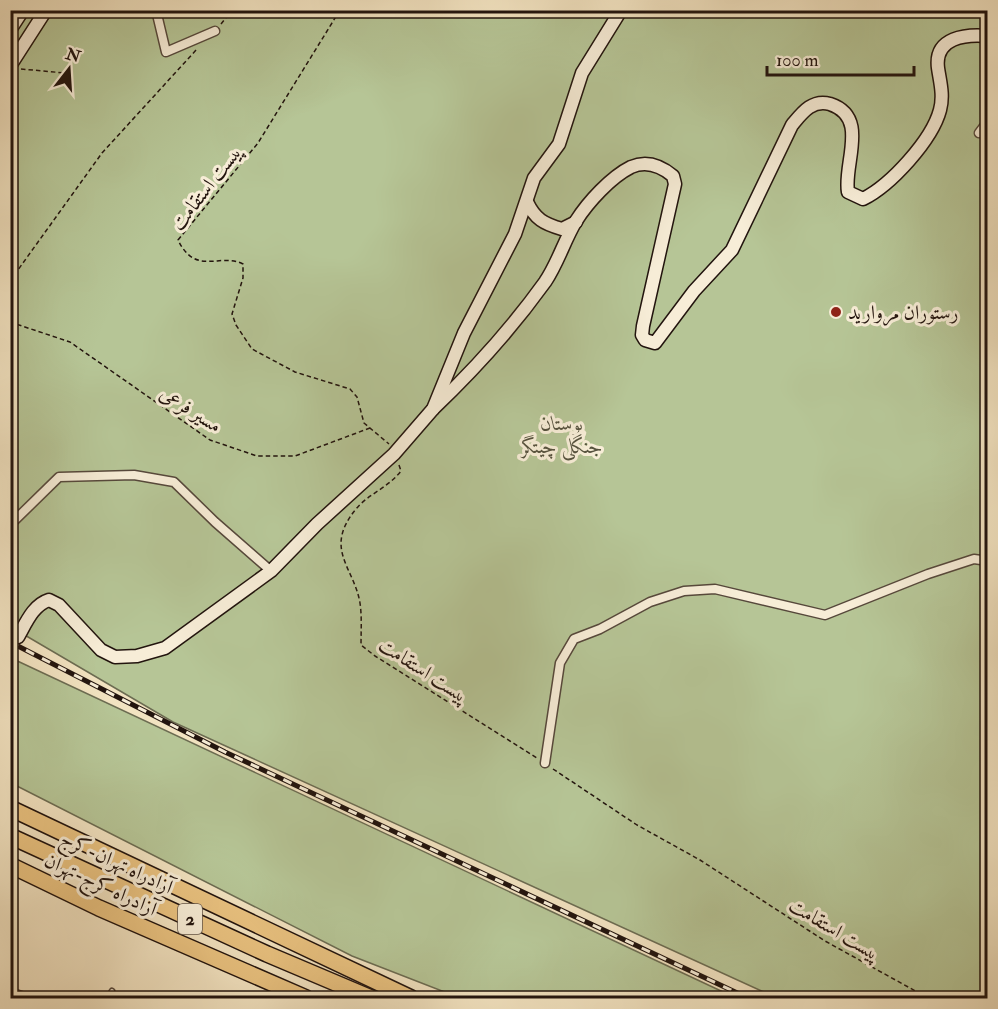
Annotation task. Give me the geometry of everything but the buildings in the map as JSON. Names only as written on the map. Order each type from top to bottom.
[{"type":"highway","points":[[10,808],[411,999]]},
{"type":"highway","name":"آزادراه تهران-کرج","points":[[10,836],[371,999]]},
{"type":"highway","name":"آزادراه کرج-تهران","points":[[10,865],[99,908],[306,999]]},
{"type":"street","points":[[10,30],[23,10]]},
{"type":"street","points":[[16,68],[46,10]]},
{"type":"street","points":[[156,10],[166,52],[215,31]]},
{"type":"street","points":[[433,409],[464,333],[515,234],[534,178],[559,144],[582,73],[621,10]]},
{"type":"street","points":[[18,637],[29,616],[41,602],[50,600],[59,605],[101,650],[115,657],[165,648],[271,571],[317,524],[394,454],[433,409],[474,370],[545,282],[562,254],[576,222],[609,183],[631,167],[653,164],[673,176],[675,184],[642,335],[645,340],[655,343],[694,291],[732,250],[792,125],[807,108],[826,103],[837,107],[851,123],[854,139],[846,180],[848,192],[863,199],[892,176],[934,127],[941,107],[942,84],[938,66],[942,51],[950,41],[960,36],[987,36]]},
{"type":"street","points":[[980,133],[987,121]]},
{"type":"street","points":[[527,202],[534,216],[547,225],[562,229],[576,222]]},
{"type":"street","points":[[13,522],[59,477],[134,475],[174,482],[271,571]]},
{"type":"street","points":[[545,764],[560,663],[574,639],[600,629],[650,602],[684,591],[715,589],[825,615],[928,574],[974,559],[987,561]]},
{"type":"lane","points":[[10,990],[34,999]]},
{"type":"lane","points":[[108,999],[112,991]]},
{"type":"path","points":[[215,31],[232,10]]},
{"type":"path","name":"پیست استقامت","points":[[340,10],[258,143],[178,240],[184,252],[198,260],[214,263],[234,260],[243,264],[243,278],[232,314],[236,325],[252,349],[296,372],[350,389],[357,397],[364,423],[390,446],[394,454],[401,471],[390,484],[356,508],[346,525],[340,553],[360,602],[362,645],[375,656],[637,825],[700,860],[825,941],[928,999]]},
{"type":"path","points":[[10,281],[102,153],[200,47]]},
{"type":"path","points":[[16,68],[65,73]]},
{"type":"path","name":"مسیر فرعی","points":[[10,321],[70,342],[210,440],[257,456],[295,456],[371,428]]},
{"type":"green space","name":"بوستان جنگلی چیتگر","points":[[11,11],[987,11],[987,998],[777,998],[173,722],[11,627]]},
{"type":"green space","points":[[11,658],[736,998],[460,998],[352,956],[11,783]]},
{"type":"tunnel","points":[[10,649],[18,637]]},
{"type":"railway","points":[[10,642],[225,752],[748,998]]},
{"type":"place","name":"رستوران مروارید","points":[[836,312]]}]
